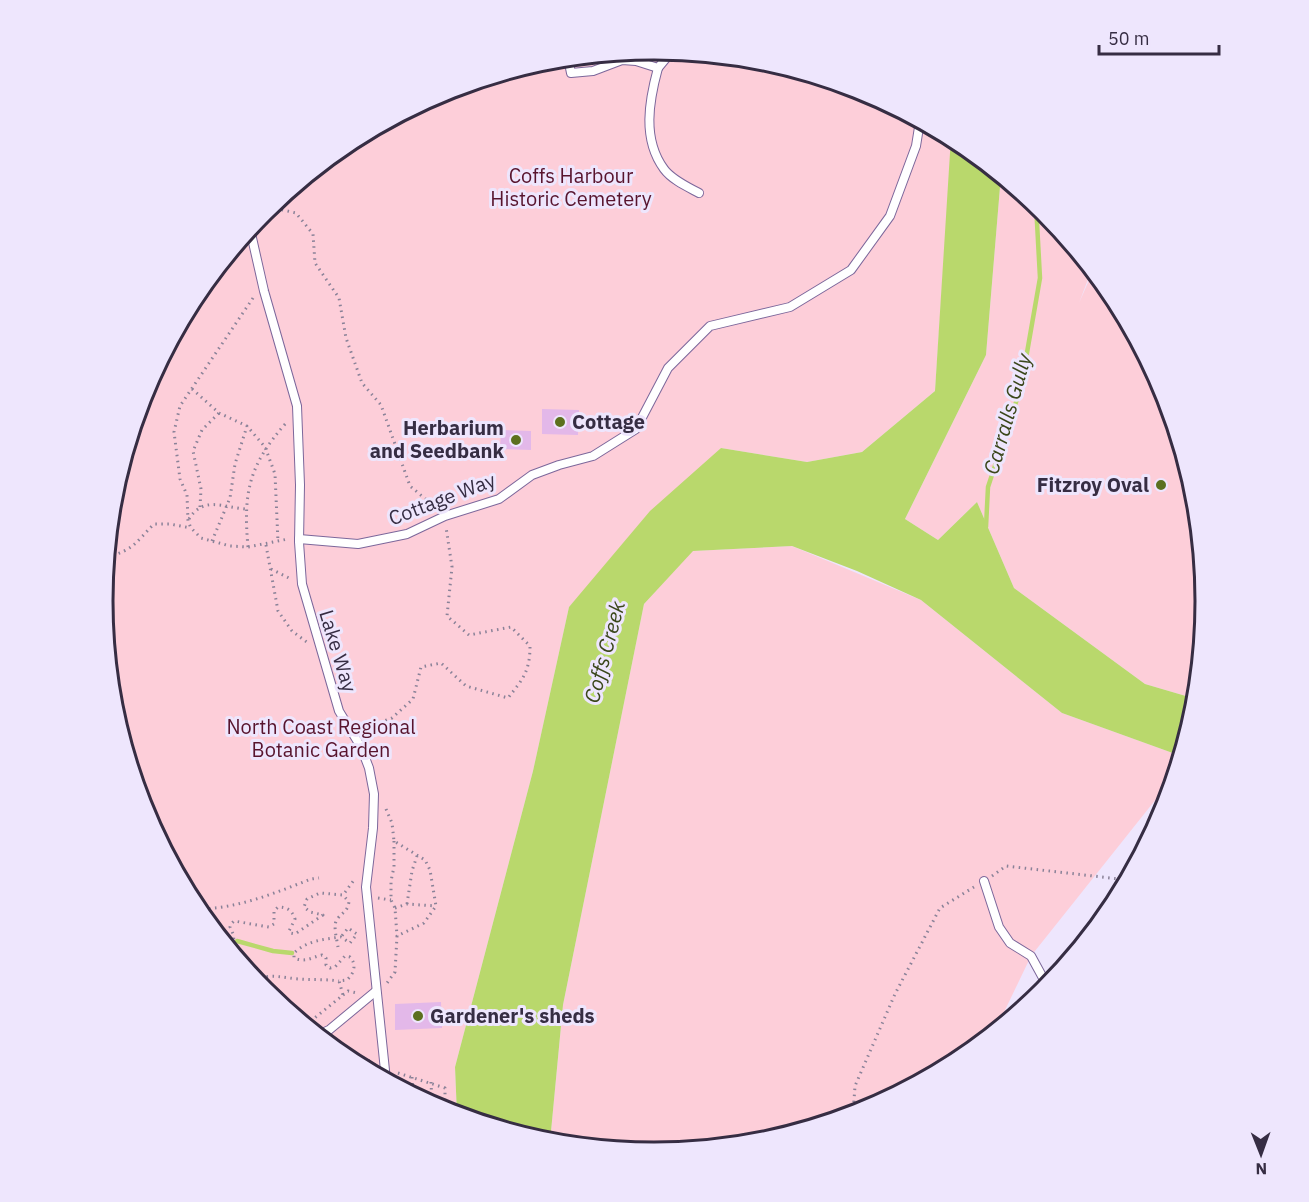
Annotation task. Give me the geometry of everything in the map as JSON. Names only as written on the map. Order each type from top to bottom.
[{"type":"lane","points":[[664,60],[658,68],[651,93],[649,121],[654,148],[665,170],[681,183],[699,193]]},
{"type":"lane","points":[[570,67],[571,73],[593,71],[619,61]]},
{"type":"lane","points":[[631,61],[658,68]]},
{"type":"lane","name":"Cottage Way","points":[[299,539],[358,544],[407,534],[445,516],[499,499],[532,475],[593,456],[636,429],[668,368],[710,326],[790,307],[851,270],[890,216],[916,147],[919,129]]},
{"type":"lane","name":"Lake Way","points":[[252,239],[297,406],[302,584],[339,711],[354,733],[369,768],[374,794],[368,862],[368,908],[385,1069]]},
{"type":"lane","points":[[984,881],[999,927],[1010,944],[1031,956],[1042,978]]},
{"type":"lane","points":[[327,1031],[376,991]]},
{"type":"path","points":[[263,283],[180,405],[174,432],[180,479],[187,495],[188,521],[191,528],[201,538],[230,546],[248,547],[290,538],[299,539]]},
{"type":"path","points":[[192,389],[219,413],[247,426],[265,447],[275,474],[278,542]]},
{"type":"path","points":[[248,547],[245,509],[254,467],[265,447],[297,406]]},
{"type":"path","points":[[200,507],[201,489],[193,451],[202,430],[219,413]]},
{"type":"path","points":[[212,542],[230,498],[235,464],[247,426]]},
{"type":"path","points":[[188,521],[200,507],[213,503],[245,509]]},
{"type":"path","points":[[116,555],[125,552],[138,543],[154,524],[191,528]]},
{"type":"path","points":[[266,544],[278,611],[292,631],[309,644]]},
{"type":"path","points":[[376,991],[391,979],[395,972],[397,936],[395,909],[391,900],[394,867],[392,823],[382,804]]},
{"type":"path","points":[[394,841],[425,860],[430,870],[436,906],[424,923],[397,936]]},
{"type":"path","points":[[407,903],[417,856]]},
{"type":"path","points":[[343,894],[368,862]]},
{"type":"path","points":[[854,1104],[855,1086],[895,994],[940,908],[1006,867],[1119,879]]},
{"type":"path","points":[[210,909],[246,902],[311,879],[319,879]]},
{"type":"path","points":[[233,940],[230,927],[234,921],[269,927],[274,924],[274,911],[278,907],[291,910],[295,919],[289,931],[295,934],[323,915],[306,910],[304,907],[307,899],[320,893],[343,894]]},
{"type":"path","points":[[338,947],[336,920],[347,910],[349,902],[343,894]]},
{"type":"path","points":[[395,909],[407,903],[436,906]]},
{"type":"path","points":[[266,977],[347,980],[352,975],[354,967],[350,957],[345,956],[335,967],[330,968],[326,965],[326,957],[322,955],[303,961],[294,958],[300,946],[339,937],[348,928],[357,934],[350,943],[339,937]]},
{"type":"path","points":[[312,1020],[343,995],[339,981]]},
{"type":"path","points":[[385,1069],[445,1088],[445,1100]]},
{"type":"path","points":[[412,1077],[412,1085]]},
{"type":"path","points":[[431,1082],[432,1094]]},
{"type":"green space","points":[[654,60],[690,61],[760,70],[795,78],[862,101],[925,132],[951,149],[935,391],[862,452],[807,462],[721,448],[569,607],[533,771],[455,1067],[457,1104],[384,1070],[325,1030],[272,984],[225,930],[205,902],[169,840],[142,775],[124,707],[118,672],[113,601],[118,530],[124,495],[142,427],[155,394],[186,330],[205,300],[225,272],[272,218],[298,194],[354,151],[384,132],[447,101],[514,78],[549,70],[619,61]]},
{"type":"green space","points":[[1000,185],[1037,218],[1088,278],[1079,303],[1089,279],[1104,300],[1140,362],[1167,427],[1185,495],[1194,566],[1196,601],[1191,672],[1187,696],[1145,684],[1014,588],[977,502],[938,540],[905,519],[986,355]]},
{"type":"green space","points":[[792,546],[921,600],[1062,713],[1173,753],[1159,795],[1031,956],[1003,1015],[955,1051],[925,1070],[862,1101],[795,1124],[760,1132],[690,1141],[654,1142],[619,1141],[551,1132],[563,1005],[644,604],[692,551]]},
{"type":"water","name":"Coffs Creek","points":[[950,148],[1000,185],[986,355],[905,519],[938,540],[977,502],[1014,588],[1145,684],[1187,696],[1173,753],[1062,713],[921,600],[857,571],[792,546],[693,551],[644,604],[563,1005],[551,1132],[514,1124],[457,1104],[455,1067],[533,771],[569,607],[650,511],[721,448],[807,462],[862,452],[935,391]]},
{"type":"building","name":"Cottage","points":[[542,409],[579,410],[578,435],[542,434]]},
{"type":"building","name":"Herbarium and Seedbank","points":[[501,430],[531,431],[531,450],[500,449]]},
{"type":"building","name":"Gardener's sheds","points":[[441,1002],[442,1028],[395,1030],[395,1004]]},
{"type":"waterway","name":"Carralls Gully","points":[[986,527],[988,487],[1021,387],[1040,278],[1037,218]]},
{"type":"waterway","points":[[237,941],[273,951],[292,953]]},
{"type":"place","name":"Cottage","points":[[560,422]]},
{"type":"place","name":"Herbarium and Seedbank","points":[[516,440]]},
{"type":"place","name":"Fitzroy Oval","points":[[1161,485]]},
{"type":"place","name":"Gardener's sheds","points":[[418,1016]]},
{"type":"park label","name":"Coffs Harbour Historic Cemetery","points":[[571,188]]},
{"type":"park label","name":"North Coast Regional Botanic Garden","points":[[321,738]]}]
